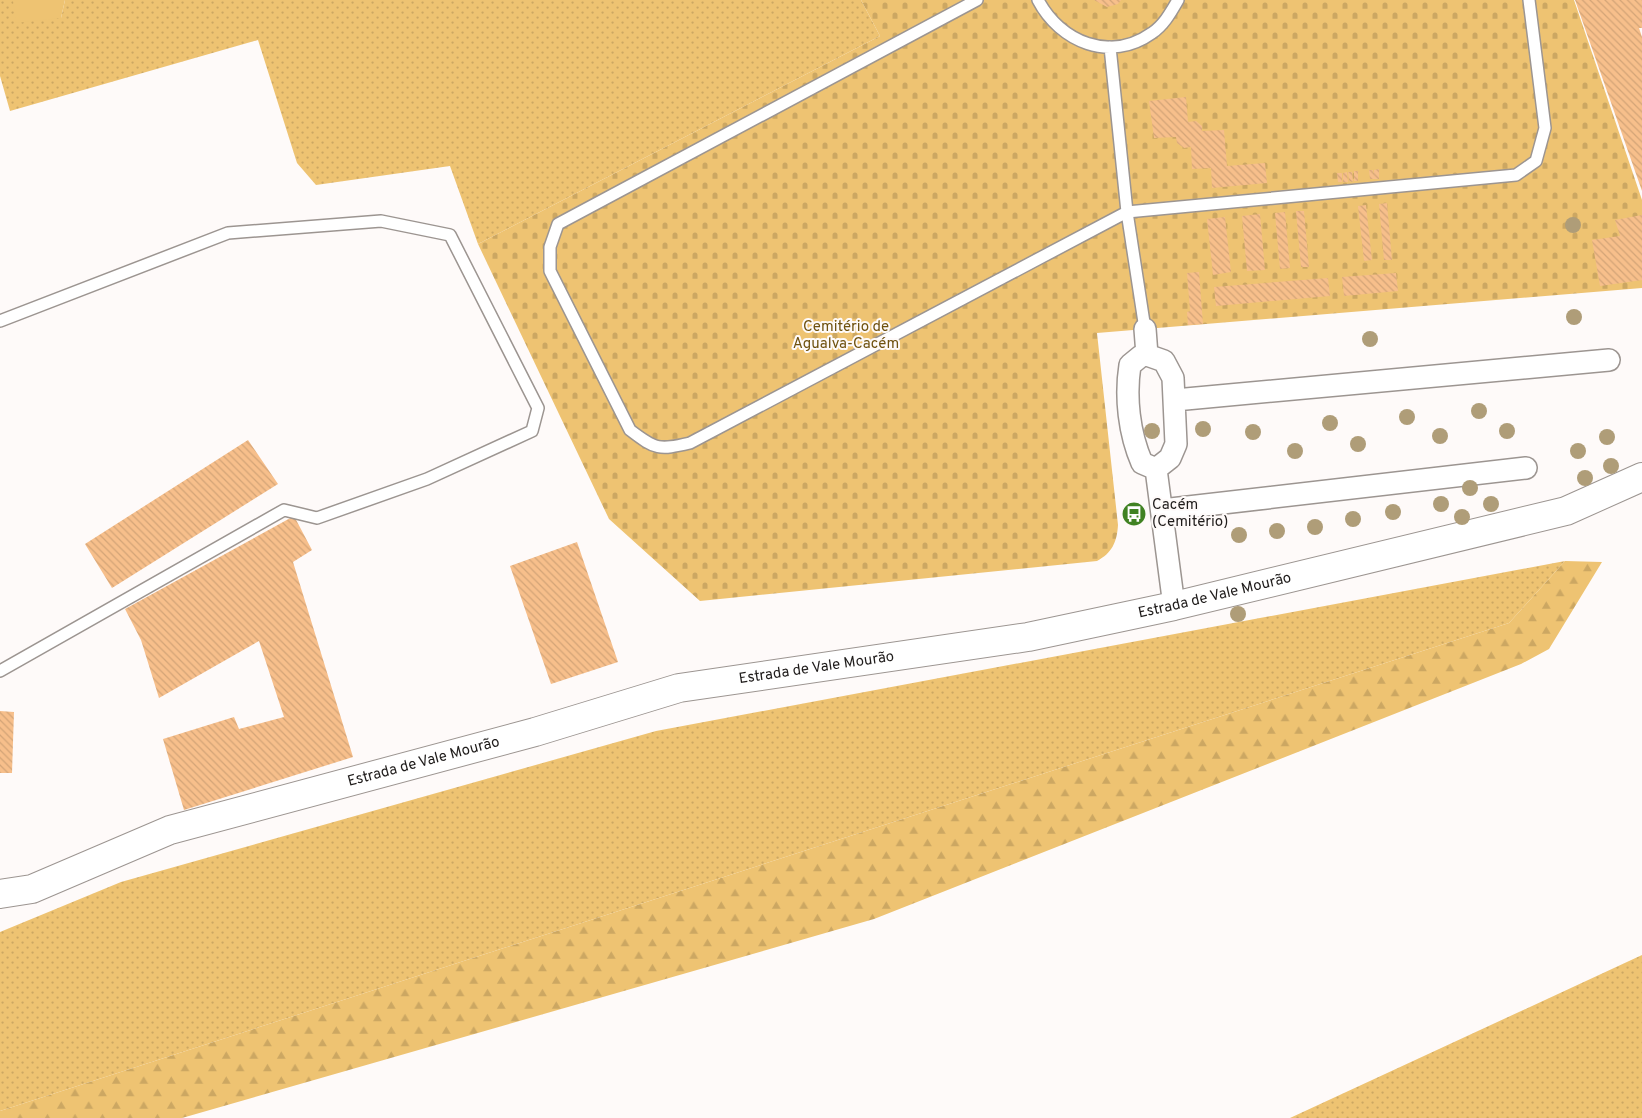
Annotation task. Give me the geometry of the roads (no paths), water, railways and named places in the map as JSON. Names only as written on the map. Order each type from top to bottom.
[{"type":"street","points":[[1145,329],[1147,355]]},
{"type":"street","points":[[1147,355],[1164,362],[1173,378],[1175,400],[1176,444],[1170,458],[1156,469],[1142,463],[1134,446],[1127,386],[1130,365],[1141,356],[1147,355]]},
{"type":"street","points":[[1175,400],[1609,360]]},
{"type":"street","points":[[1162,510],[1526,468]]},
{"type":"street","points":[[1156,469],[1174,606]]},
{"type":"street","name":"Estrada de Vale Mourão","points":[[0,894],[32,889],[170,830],[535,732],[679,688],[1028,637],[1174,606],[1566,511],[1642,477]]},
{"type":"lane","points":[[977,0],[558,224],[550,247],[550,271],[630,430],[646,442],[665,449],[690,443],[1127,212],[1516,175],[1536,160],[1545,128],[1529,0]]},
{"type":"lane","points":[[1038,0],[1046,17],[1064,33],[1086,44],[1110,47],[1132,44],[1152,33],[1168,18],[1178,0]]},
{"type":"lane","points":[[1110,47],[1127,212],[1145,329]]},
{"type":"lane","points":[[0,321],[228,233],[381,221],[450,235],[538,408],[532,431],[427,479],[317,518],[284,510],[0,671]]},
{"type":"place","name":"Cacém (Cemitério)","points":[[1134,514]]},
{"type":"park label","name":"Cemitério de Agualva-Cacém","points":[[846,336]]}]
